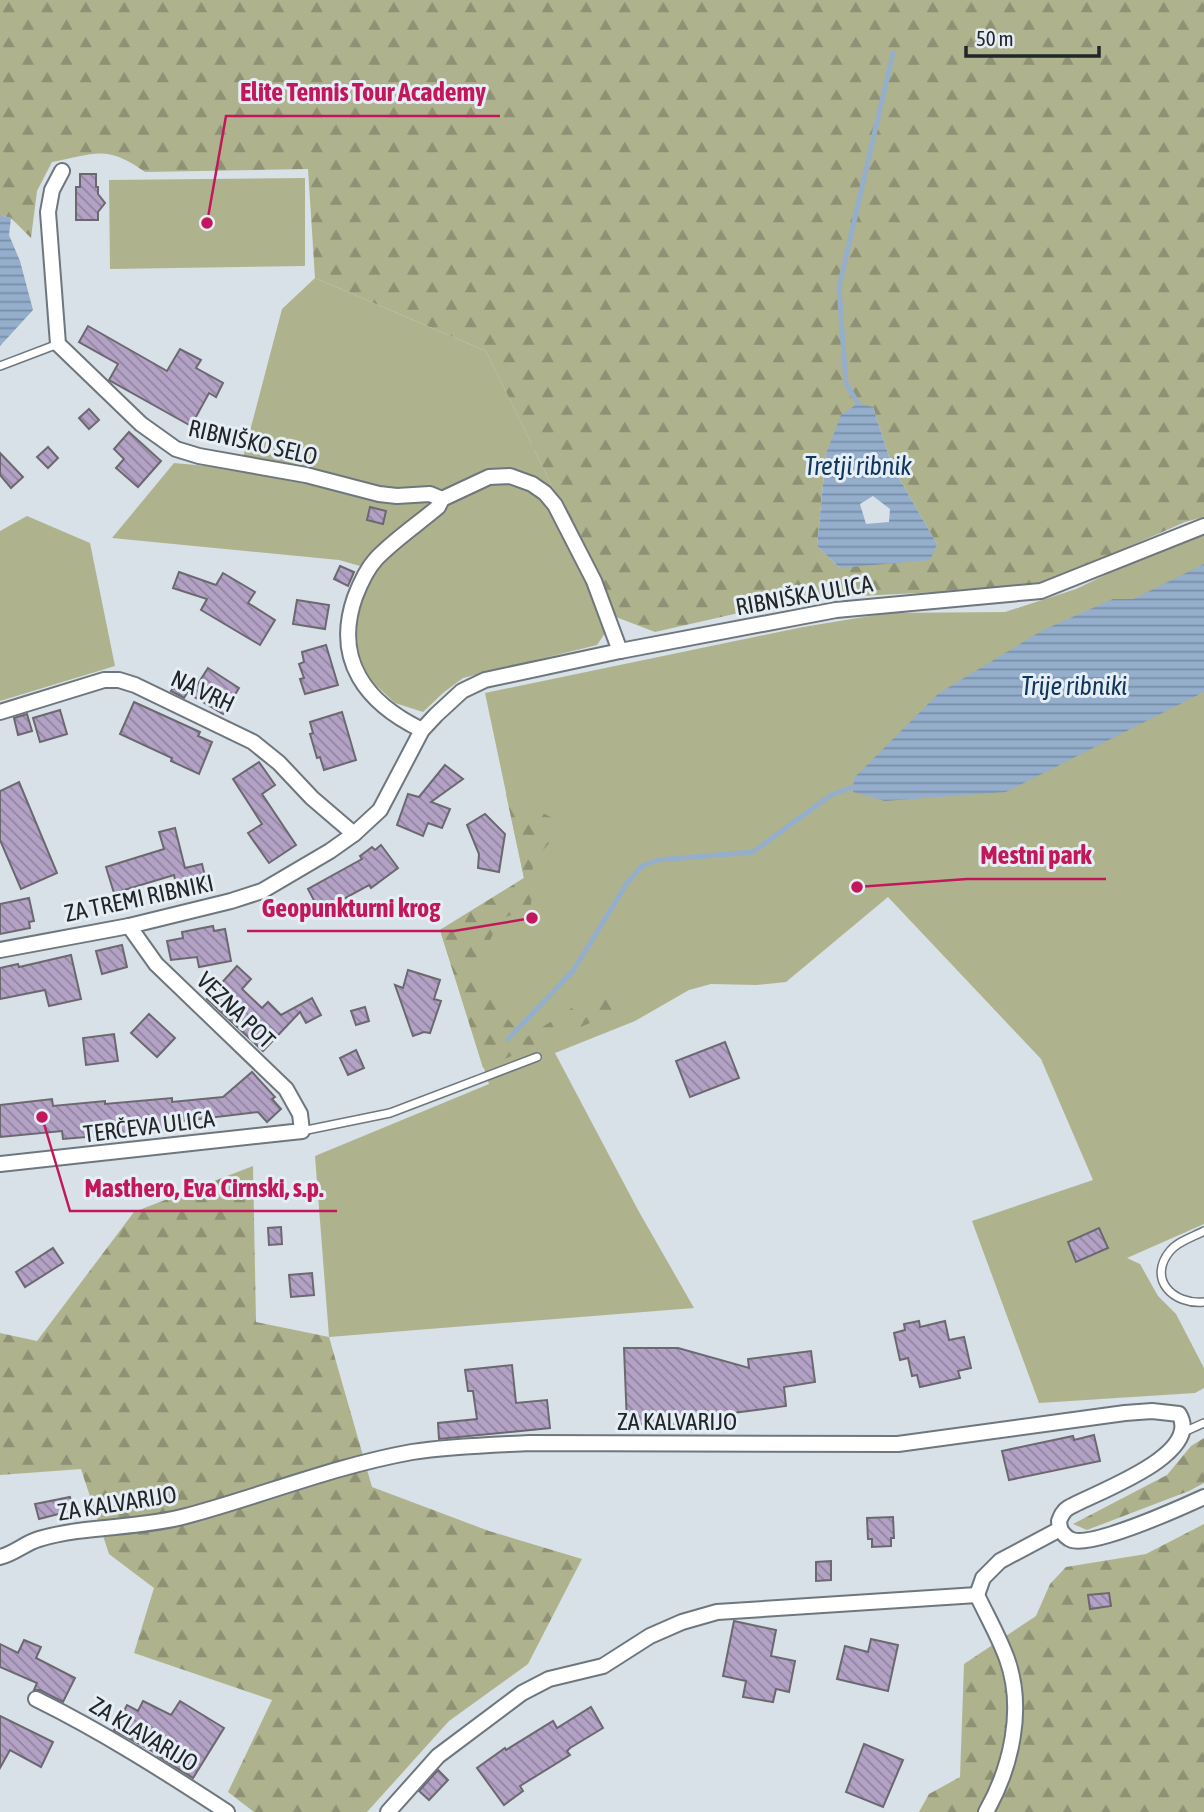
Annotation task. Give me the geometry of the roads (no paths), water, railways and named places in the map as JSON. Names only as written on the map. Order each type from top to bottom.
[{"type":"street","points":[[58,344],[48,212],[52,190],[62,171]]},
{"type":"street","name":"RIBNIŠKO SELO","points":[[58,344],[141,424],[176,449],[198,456],[306,475],[379,494],[430,494],[442,499]]},
{"type":"street","points":[[422,730],[405,722],[372,696],[358,677],[348,648],[348,626],[360,585],[376,559],[438,507],[442,499],[489,477],[510,476],[532,484],[545,493],[555,505],[594,581],[620,651]]},
{"type":"street","name":"RIBNIŠKA ULICA","points":[[422,730],[462,691],[485,680],[620,651],[856,607],[1041,592],[1204,526]]},
{"type":"street","name":"NA VRH","points":[[0,712],[104,680],[118,680],[135,685],[225,726],[253,742],[354,834]]},
{"type":"street","name":"ZA TREMI RIBNIKI","points":[[0,950],[129,926],[262,891],[354,834],[380,810],[422,730]]},
{"type":"street","name":"VEZNA POT","points":[[129,926],[156,964],[286,1089],[300,1114],[302,1131]]},
{"type":"street","name":"TERČEVA ULICA","points":[[0,1164],[302,1131]]},
{"type":"street","name":"ZA KALVARIJO","points":[[0,1557],[37,1539],[82,1531],[161,1523],[327,1473],[411,1452],[471,1445],[898,1444],[1152,1411],[1179,1414],[1185,1420],[1186,1431]]},
{"type":"street","points":[[1186,1431],[1176,1450],[1158,1464],[1121,1485],[1068,1508],[1059,1521],[1060,1529],[1065,1537],[1073,1541],[1096,1539],[1161,1516],[1204,1497]]},
{"type":"street","points":[[986,1812],[1007,1764],[1015,1722],[1014,1690],[1007,1660],[977,1595],[983,1578],[1000,1561],[1060,1529]]},
{"type":"street","points":[[388,1812],[438,1756],[522,1693],[549,1679],[577,1670],[603,1666],[650,1636],[682,1622],[717,1612],[977,1595]]},
{"type":"street","name":"ZA KLAVARIJO","points":[[36,1699],[79,1720],[149,1761],[227,1812]]},
{"type":"lane","points":[[0,366],[58,344]]},
{"type":"lane","points":[[302,1131],[390,1113],[537,1057]]},
{"type":"lane","points":[[1204,1231],[1170,1251],[1160,1274],[1171,1294],[1183,1300],[1204,1302]]},
{"type":"lane","points":[[1186,1431],[1204,1423]]},
{"type":"water","points":[[0,215],[11,218],[9,235],[20,261],[33,310],[0,346]]},
{"type":"water","name":"Tretji ribnik","points":[[858,403],[873,407],[892,466],[937,544],[930,560],[840,568],[817,546],[826,454],[841,415]],"holes":[[[873,496],[890,509],[889,522],[866,524],[860,504]]]},
{"type":"water","name":"Trije ribniki","points":[[1204,564],[1204,692],[1006,792],[885,801],[853,792],[854,778],[939,693],[1043,630],[1113,599],[1133,599]]},
{"type":"waterway","points":[[858,403],[846,384],[839,287],[893,53]]},
{"type":"waterway","points":[[508,1039],[573,971],[627,883],[642,866],[658,860],[753,852],[831,795],[853,787]]},
{"type":"place","name":"Elite Tennis Tour Academy","points":[[207,223]]},
{"type":"place","name":"Mestni park","points":[[857,887]]},
{"type":"place","name":"Geopunkturni krog","points":[[532,918]]},
{"type":"place","name":"Masthero, Eva Cirnski, s.p.","points":[[42,1117]]}]
